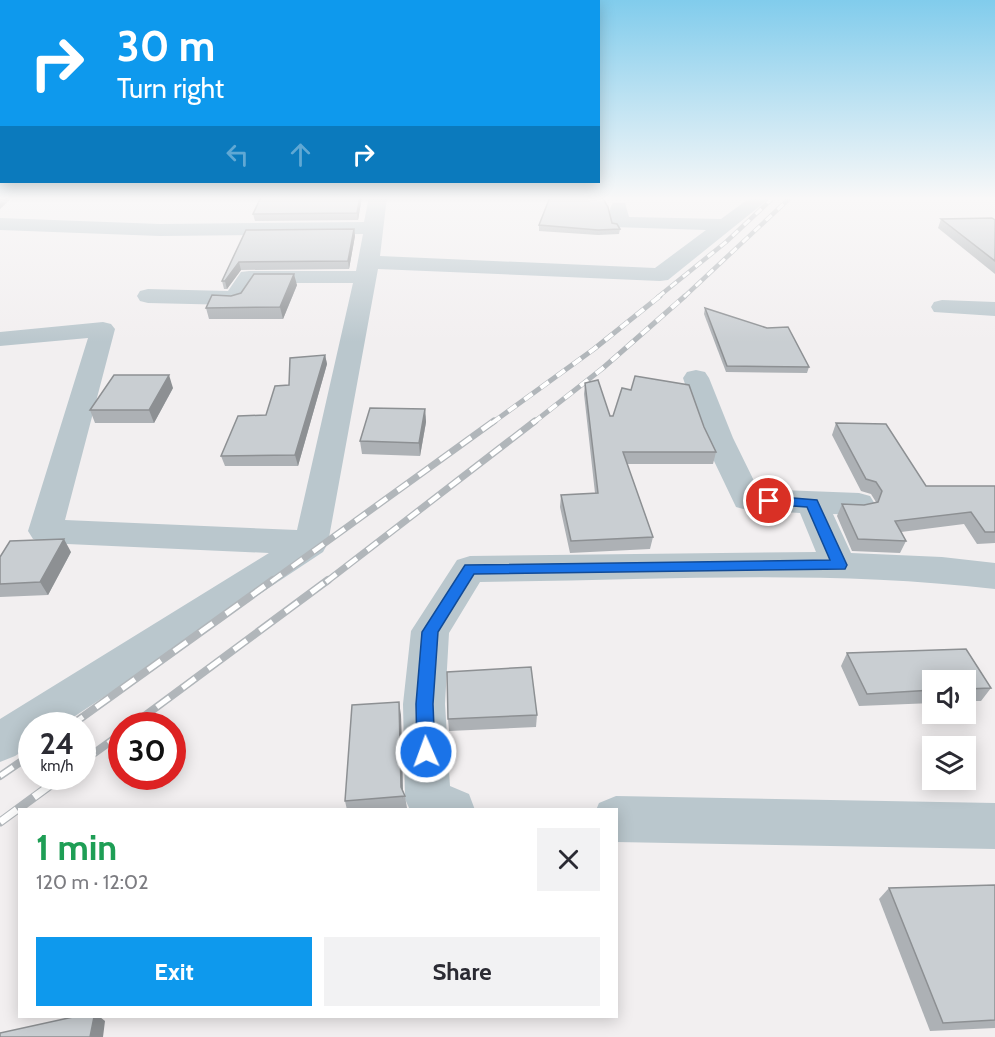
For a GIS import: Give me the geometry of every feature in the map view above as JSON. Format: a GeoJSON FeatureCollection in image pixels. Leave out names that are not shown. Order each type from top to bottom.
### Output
{"type":"FeatureCollection","features":[{"type":"Feature","properties":{"kind":"street"},"geometry":{"type":"LineString","coordinates":[[0,742],[311,543],[361,293],[368,270],[370,245]]}},
{"type":"Feature","properties":{"kind":"street"},"geometry":{"type":"LineString","coordinates":[[148,296],[234,298],[249,277],[368,270],[622,265],[660,275],[698,245]]}},
{"type":"Feature","properties":{"kind":"street"},"geometry":{"type":"LineString","coordinates":[[942,308],[995,309]]}},
{"type":"Feature","properties":{"kind":"street"},"geometry":{"type":"LineString","coordinates":[[0,339],[103,329],[45,531],[311,543]]}},
{"type":"Feature","properties":{"kind":"street"},"geometry":{"type":"LineString","coordinates":[[696,378],[718,438],[747,500],[859,504]]}},
{"type":"Feature","properties":{"kind":"street"},"geometry":{"type":"LineString","coordinates":[[812,503],[839,565]]}},
{"type":"Feature","properties":{"kind":"street"},"geometry":{"type":"LineString","coordinates":[[448,808],[428,799],[425,694],[430,632],[470,569],[839,565],[942,570],[995,576]]}},
{"type":"Feature","properties":{"kind":"street"},"geometry":{"type":"LineString","coordinates":[[618,819],[995,826]]}},
{"type":"Feature","properties":{"kind":"building"},"geometry":{"type":"Polygon","coordinates":[[[239,245],[351,245],[348,261],[239,262],[225,281],[222,281],[239,245]]]}},
{"type":"Feature","properties":{"kind":"building"},"geometry":{"type":"Polygon","coordinates":[[[975,245],[995,245],[995,261],[975,245]]]}},
{"type":"Feature","properties":{"kind":"building"},"geometry":{"type":"Polygon","coordinates":[[[254,274],[294,274],[280,307],[206,308],[212,295],[231,296],[241,293],[254,274]]]}},
{"type":"Feature","properties":{"kind":"building"},"geometry":{"type":"Polygon","coordinates":[[[705,308],[767,328],[788,327],[809,367],[727,366],[705,308]]]}},
{"type":"Feature","properties":{"kind":"building"},"geometry":{"type":"Polygon","coordinates":[[[325,355],[295,455],[221,456],[238,416],[266,415],[275,386],[289,385],[290,358],[325,355]]]}},
{"type":"Feature","properties":{"kind":"building"},"geometry":{"type":"Polygon","coordinates":[[[114,375],[169,375],[149,410],[90,410],[114,375]]]}},
{"type":"Feature","properties":{"kind":"building"},"geometry":{"type":"Polygon","coordinates":[[[635,376],[689,385],[716,452],[623,452],[653,537],[571,541],[561,495],[598,493],[585,383],[598,380],[610,416],[613,416],[622,388],[631,390],[635,376]]]}},
{"type":"Feature","properties":{"kind":"building"},"geometry":{"type":"Polygon","coordinates":[[[370,408],[425,409],[419,443],[360,441],[370,408]]]}},
{"type":"Feature","properties":{"kind":"building"},"geometry":{"type":"Polygon","coordinates":[[[836,423],[886,424],[926,486],[995,486],[995,532],[985,532],[971,512],[895,521],[906,541],[858,539],[842,504],[864,505],[878,502],[882,491],[876,482],[866,479],[836,423]]]}},
{"type":"Feature","properties":{"kind":"building"},"geometry":{"type":"Polygon","coordinates":[[[64,539],[40,582],[0,584],[0,557],[10,541],[64,539]]]}},
{"type":"Feature","properties":{"kind":"building"},"geometry":{"type":"Polygon","coordinates":[[[966,649],[991,688],[976,689],[976,670],[922,670],[922,691],[867,694],[847,653],[966,649]]]}},
{"type":"Feature","properties":{"kind":"building"},"geometry":{"type":"Polygon","coordinates":[[[531,667],[537,715],[448,719],[447,672],[531,667]]]}},
{"type":"Feature","properties":{"kind":"building"},"geometry":{"type":"Polygon","coordinates":[[[399,702],[401,787],[405,796],[345,801],[352,705],[399,702]]]}},
{"type":"Feature","properties":{"kind":"building"},"geometry":{"type":"Polygon","coordinates":[[[995,885],[995,1020],[943,1023],[889,888],[995,885]]]}},
{"type":"Feature","properties":{"kind":"building"},"geometry":{"type":"Polygon","coordinates":[[[68,1018],[94,1018],[90,1037],[0,1037],[0,1033],[68,1018]]]}},
{"type":"Feature","properties":{"kind":"railway"},"geometry":{"type":"LineString","coordinates":[[658,297],[722,245]]}},
{"type":"Feature","properties":{"kind":"railway"},"geometry":{"type":"LineString","coordinates":[[684,297],[739,245]]}},
{"type":"Feature","properties":{"kind":"railway"},"geometry":{"type":"LineString","coordinates":[[492,423],[594,349],[660,296]]}},
{"type":"Feature","properties":{"kind":"railway"},"geometry":{"type":"LineString","coordinates":[[533,423],[603,368],[685,296]]}},
{"type":"Feature","properties":{"kind":"railway"},"geometry":{"type":"LineString","coordinates":[[271,582],[494,421]]}},
{"type":"Feature","properties":{"kind":"railway"},"geometry":{"type":"LineString","coordinates":[[326,582],[535,421]]}},
{"type":"Feature","properties":{"kind":"railway"},"geometry":{"type":"LineString","coordinates":[[89,712],[273,580]]}},
{"type":"Feature","properties":{"kind":"railway"},"geometry":{"type":"LineString","coordinates":[[150,712],[328,580]]}},
{"type":"Feature","properties":{"kind":"railway"},"geometry":{"type":"LineString","coordinates":[[96,752],[108,743]]}},
{"type":"Feature","properties":{"kind":"railway"},"geometry":{"type":"LineString","coordinates":[[0,776],[18,764]]}},
{"type":"Feature","properties":{"kind":"railway"},"geometry":{"type":"LineString","coordinates":[[19,808],[44,790]]}},
{"type":"Feature","properties":{"kind":"railway"},"geometry":{"type":"LineString","coordinates":[[0,822],[18,809]]}},
{"type":"Feature","properties":{"kind":"route"},"geometry":{"type":"LineString","coordinates":[[426,752],[424,704],[430,632],[470,569],[839,565],[812,503],[769,501]]}}]}
